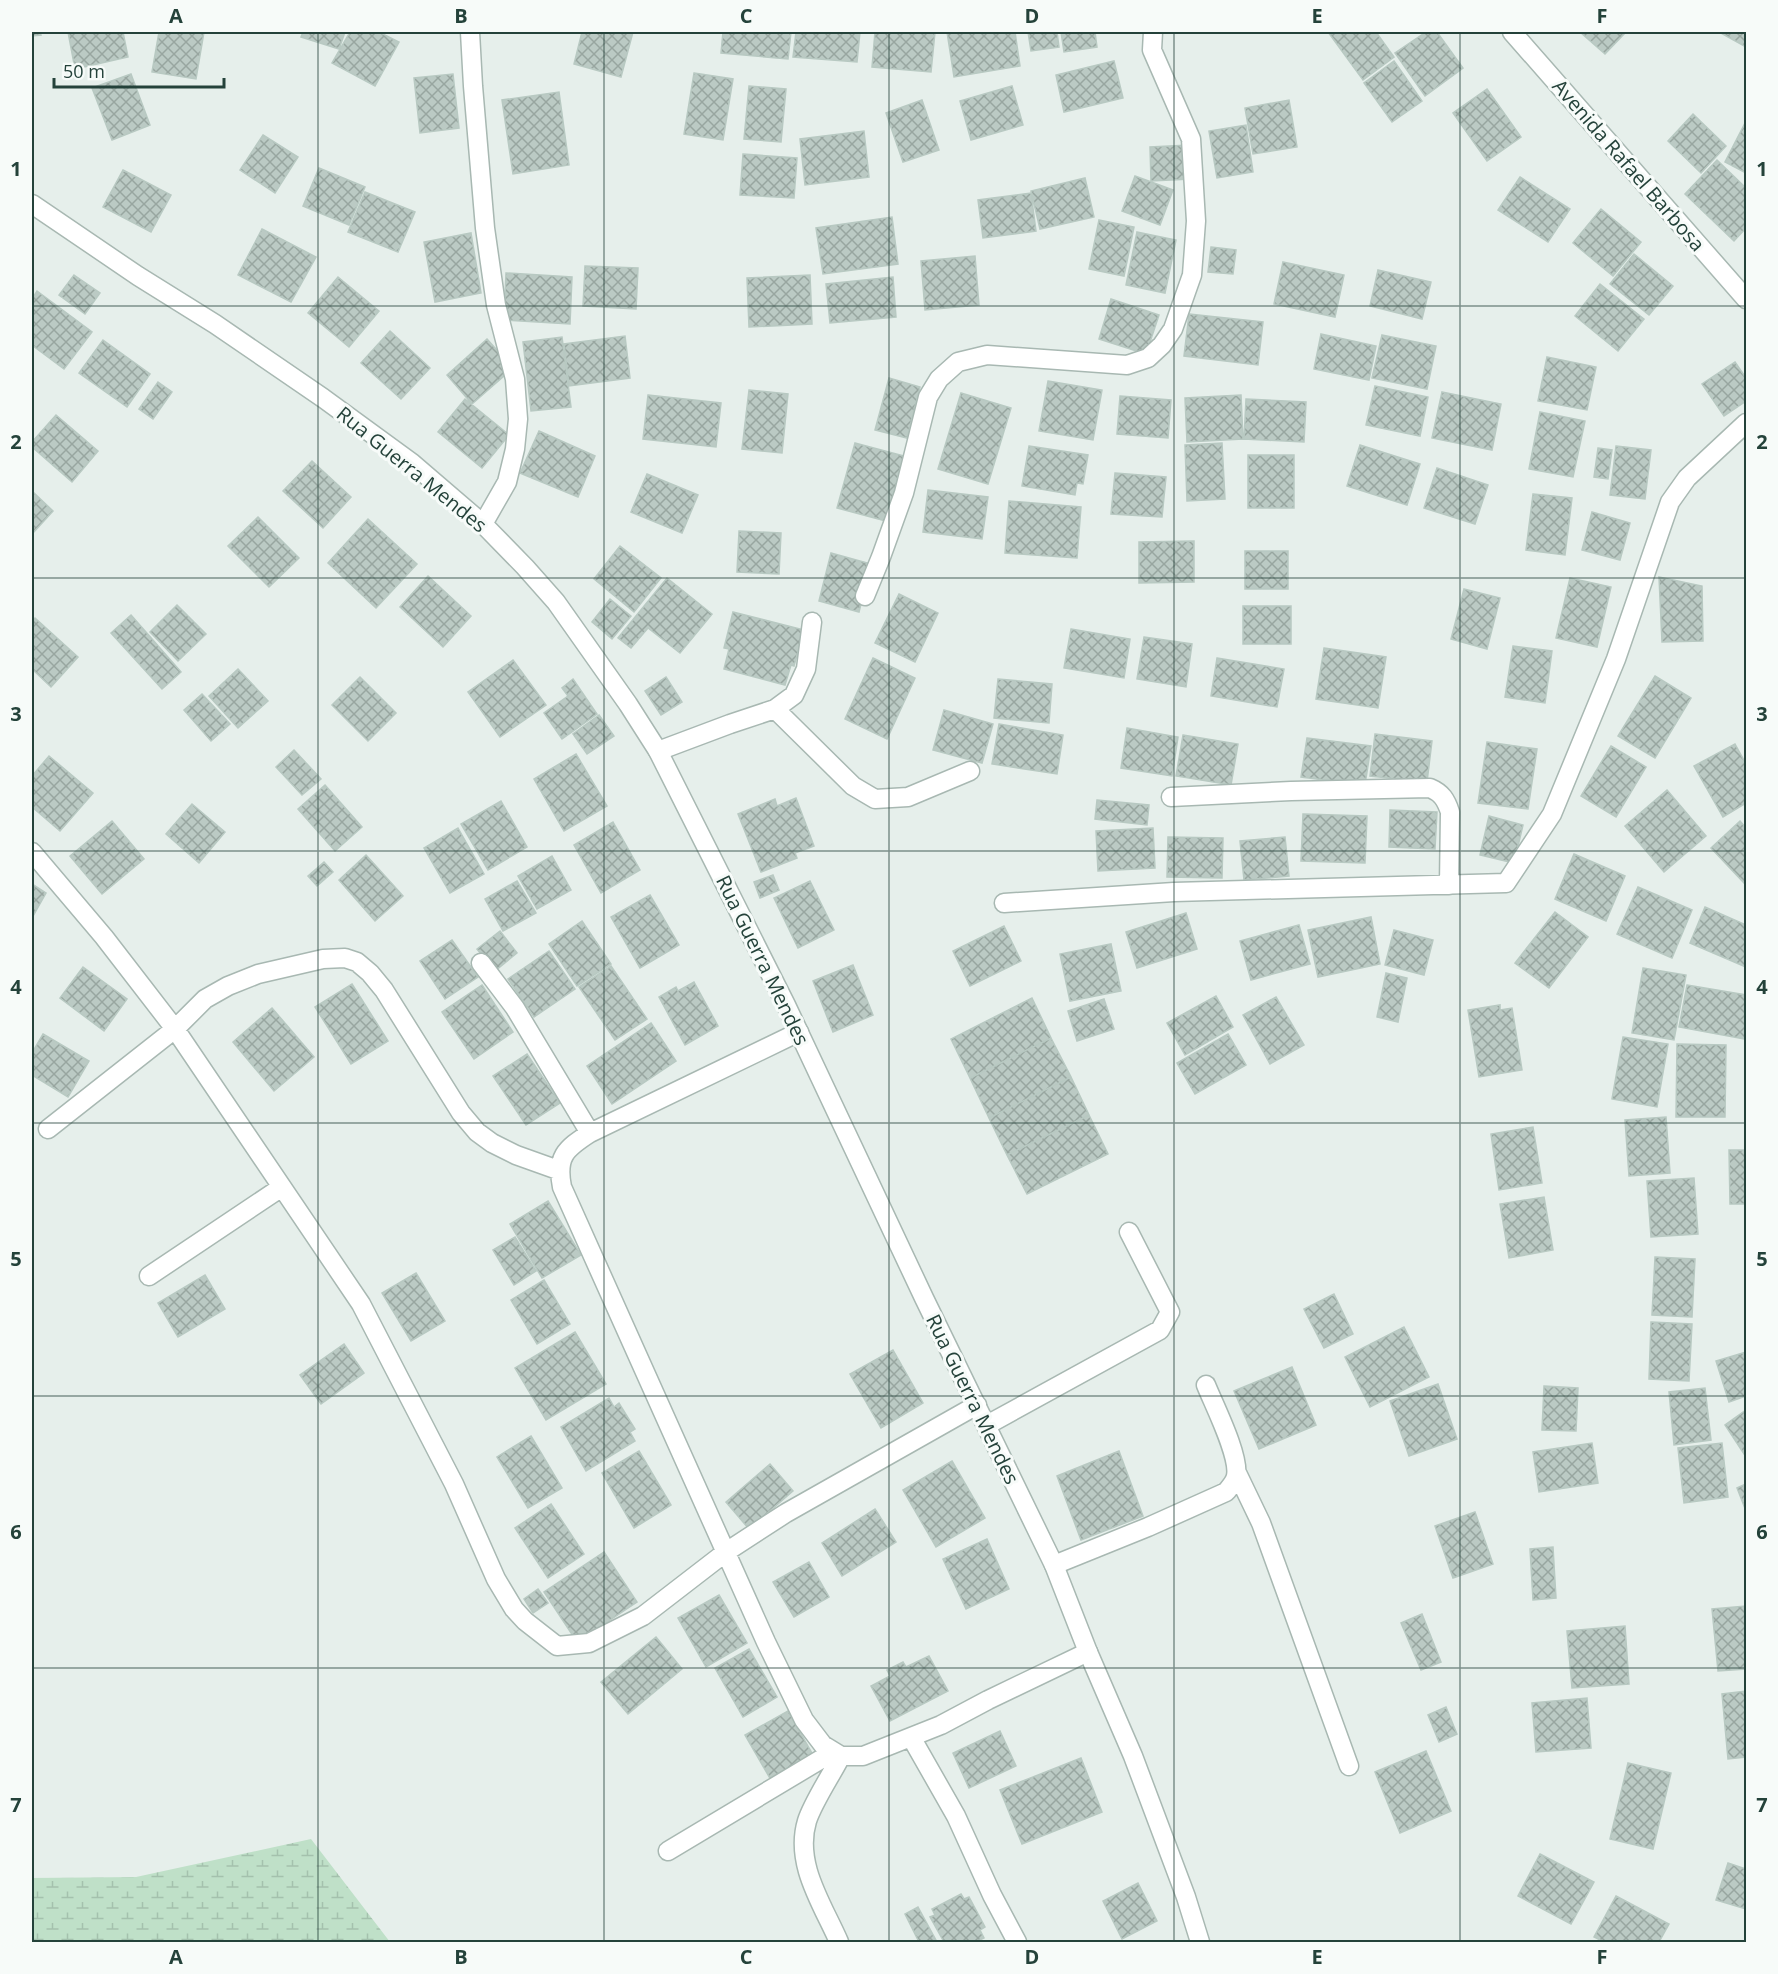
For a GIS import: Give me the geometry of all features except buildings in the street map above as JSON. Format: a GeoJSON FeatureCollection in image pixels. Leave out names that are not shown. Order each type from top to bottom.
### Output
{"type":"FeatureCollection","features":[{"type":"Feature","properties":{"kind":"street"},"geometry":{"type":"LineString","coordinates":[[470,32],[486,238],[496,305],[515,379],[518,418],[515,449],[507,482],[483,524]]}},
{"type":"Feature","properties":{"kind":"street"},"geometry":{"type":"LineString","coordinates":[[865,596],[904,493],[928,397],[939,379],[958,362],[987,355],[1128,365],[1148,358],[1162,345],[1173,329],[1192,275],[1196,221],[1195,186],[1191,139],[1152,50],[1153,32]]}},
{"type":"Feature","properties":{"kind":"street","name":"Avenida Rafael Barbosa"},"geometry":{"type":"LineString","coordinates":[[1512,32],[1746,299]]}},
{"type":"Feature","properties":{"kind":"street","name":"Rua Guerra Mendes"},"geometry":{"type":"LineString","coordinates":[[32,204],[138,276],[215,324],[412,463],[483,524],[556,602],[628,704],[658,751],[799,1032],[924,1298],[1054,1565],[1137,1767],[1186,1897],[1200,1942]]}},
{"type":"Feature","properties":{"kind":"street"},"geometry":{"type":"LineString","coordinates":[[1004,903],[1174,892],[1506,883],[1552,814],[1616,659],[1670,502],[1687,478],[1746,423]]}},
{"type":"Feature","properties":{"kind":"street"},"geometry":{"type":"LineString","coordinates":[[658,751],[729,724],[775,710],[794,695],[806,669],[812,622]]}},
{"type":"Feature","properties":{"kind":"street"},"geometry":{"type":"LineString","coordinates":[[775,710],[854,786],[875,799],[908,797],[970,771]]}},
{"type":"Feature","properties":{"kind":"street"},"geometry":{"type":"LineString","coordinates":[[1171,797],[1291,791],[1430,788],[1440,792],[1447,801],[1450,812],[1449,885]]}},
{"type":"Feature","properties":{"kind":"street"},"geometry":{"type":"LineString","coordinates":[[32,852],[104,937],[176,1029],[361,1304],[454,1484],[496,1579],[514,1609],[557,1646],[589,1643],[643,1616],[726,1552],[786,1513],[977,1405]]}},
{"type":"Feature","properties":{"kind":"street"},"geometry":{"type":"LineString","coordinates":[[48,1129],[176,1029],[206,999],[228,986],[258,974],[323,959],[345,958],[357,962],[384,990],[461,1113],[477,1132],[492,1143],[516,1155],[558,1170]]}},
{"type":"Feature","properties":{"kind":"street"},"geometry":{"type":"LineString","coordinates":[[481,963],[515,1008],[590,1133]]}},
{"type":"Feature","properties":{"kind":"street"},"geometry":{"type":"LineString","coordinates":[[799,1032],[590,1133],[574,1143],[563,1155],[558,1170],[562,1187],[766,1641],[804,1720],[823,1745],[837,1754],[863,1756],[941,1725],[1088,1652]]}},
{"type":"Feature","properties":{"kind":"street"},"geometry":{"type":"LineString","coordinates":[[150,1276],[282,1187]]}},
{"type":"Feature","properties":{"kind":"street"},"geometry":{"type":"LineString","coordinates":[[987,1425],[1160,1330],[1170,1312],[1129,1232]]}},
{"type":"Feature","properties":{"kind":"street"},"geometry":{"type":"LineString","coordinates":[[1206,1385],[1230,1444],[1237,1473],[1261,1523],[1349,1766]]}},
{"type":"Feature","properties":{"kind":"street"},"geometry":{"type":"LineString","coordinates":[[1054,1565],[1226,1492],[1237,1473]]}},
{"type":"Feature","properties":{"kind":"street"},"geometry":{"type":"LineString","coordinates":[[910,1737],[956,1816],[992,1895],[1017,1942]]}},
{"type":"Feature","properties":{"kind":"street"},"geometry":{"type":"LineString","coordinates":[[668,1851],[837,1754]]}},
{"type":"Feature","properties":{"kind":"street"},"geometry":{"type":"LineString","coordinates":[[837,1754],[807,1821],[804,1843],[806,1868],[839,1942]]}},
{"type":"Feature","properties":{"kind":"green space"},"geometry":{"type":"Polygon","coordinates":[[[311,1839],[390,1942],[32,1942],[32,1878],[136,1877],[311,1839]]]}}]}
